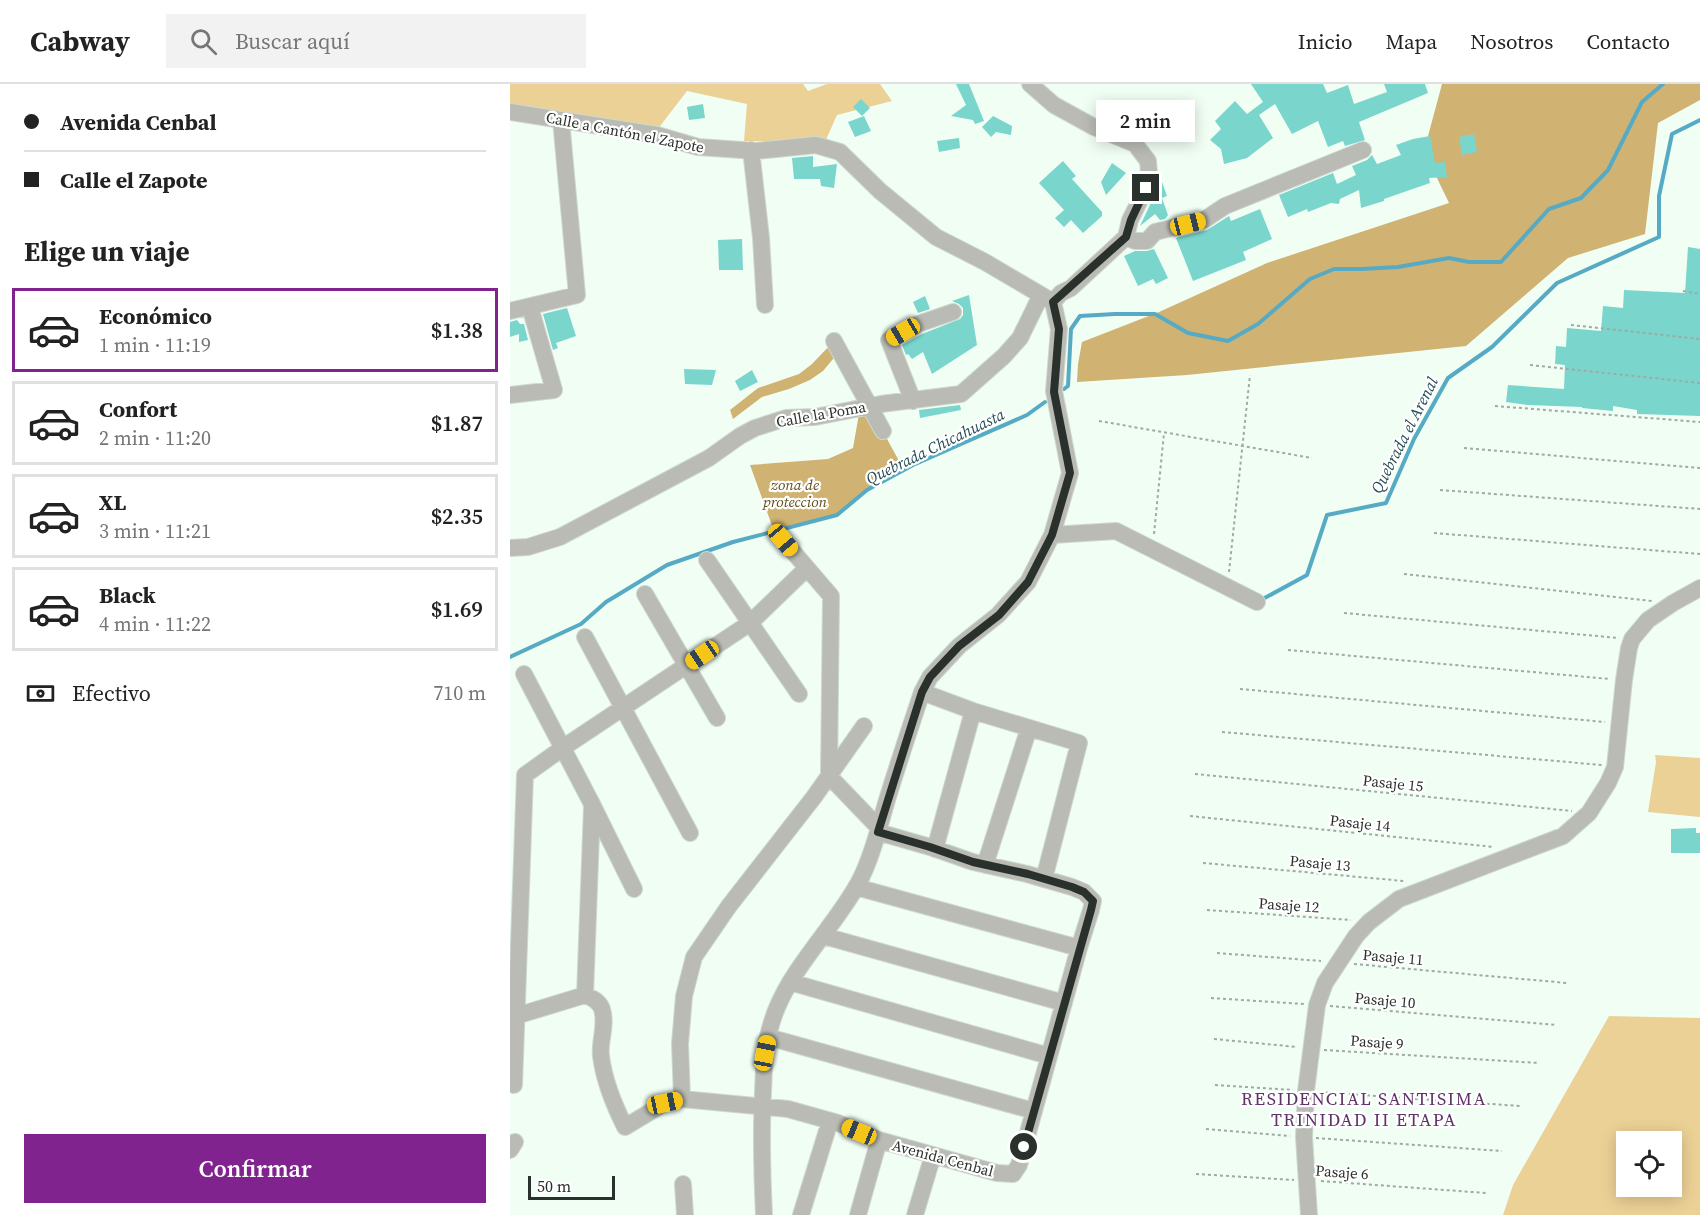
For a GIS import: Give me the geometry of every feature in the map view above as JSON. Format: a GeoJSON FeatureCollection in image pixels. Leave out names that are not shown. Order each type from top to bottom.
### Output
{"type":"FeatureCollection","features":[{"type":"Feature","properties":{"kind":"street"},"geometry":{"type":"LineString","coordinates":[[764,1215],[761,1134],[764,1058],[776,1007],[790,982],[824,936],[856,886],[878,830],[922,692],[930,677],[959,646],[999,615],[1028,582],[1052,535],[1070,473],[1054,392],[1059,329],[1047,298],[1126,237],[1146,188],[1149,173],[1148,161],[1135,144],[1094,127],[1054,105],[1030,84]]}},
{"type":"Feature","properties":{"kind":"street","name":"Calle a Cantón el Zapote"},"geometry":{"type":"LineString","coordinates":[[510,112],[657,135],[698,147],[752,150],[816,145],[840,152],[879,191],[936,237],[1047,298]]}},
{"type":"Feature","properties":{"kind":"street"},"geometry":{"type":"LineString","coordinates":[[510,311],[577,295],[561,120]]}},
{"type":"Feature","properties":{"kind":"street"},"geometry":{"type":"LineString","coordinates":[[752,150],[765,305]]}},
{"type":"Feature","properties":{"kind":"street"},"geometry":{"type":"LineString","coordinates":[[1126,237],[1135,241],[1147,241],[1155,232],[1204,220],[1225,206],[1363,150]]}},
{"type":"Feature","properties":{"kind":"street","name":"Calle la Poma"},"geometry":{"type":"LineString","coordinates":[[510,548],[528,547],[560,537],[709,458],[754,428],[786,418],[815,417],[869,406],[961,394],[1004,356],[1020,338],[1047,298]]}},
{"type":"Feature","properties":{"kind":"street"},"geometry":{"type":"LineString","coordinates":[[510,394],[555,390],[530,307]]}},
{"type":"Feature","properties":{"kind":"street"},"geometry":{"type":"LineString","coordinates":[[913,400],[889,340],[918,324],[953,312]]}},
{"type":"Feature","properties":{"kind":"street"},"geometry":{"type":"LineString","coordinates":[[834,341],[883,431]]}},
{"type":"Feature","properties":{"kind":"street"},"geometry":{"type":"LineString","coordinates":[[1052,535],[1116,531],[1257,602]]}},
{"type":"Feature","properties":{"kind":"street"},"geometry":{"type":"LineString","coordinates":[[783,540],[831,596],[829,776],[878,830]]}},
{"type":"Feature","properties":{"kind":"street"},"geometry":{"type":"LineString","coordinates":[[707,560],[799,694]]}},
{"type":"Feature","properties":{"kind":"street"},"geometry":{"type":"LineString","coordinates":[[514,1085],[517,777],[750,623],[807,568]]}},
{"type":"Feature","properties":{"kind":"street"},"geometry":{"type":"LineString","coordinates":[[1309,1215],[1304,1137],[1306,1091],[1317,1005],[1325,983],[1356,936],[1369,922],[1400,898],[1563,836],[1589,813],[1608,783],[1615,766],[1624,680],[1632,639],[1648,620],[1700,588]]}},
{"type":"Feature","properties":{"kind":"street"},"geometry":{"type":"LineString","coordinates":[[645,594],[717,718]]}},
{"type":"Feature","properties":{"kind":"street"},"geometry":{"type":"LineString","coordinates":[[585,637],[690,833]]}},
{"type":"Feature","properties":{"kind":"street"},"geometry":{"type":"LineString","coordinates":[[524,674],[634,889]]}},
{"type":"Feature","properties":{"kind":"street"},"geometry":{"type":"LineString","coordinates":[[922,692],[973,711],[1079,742],[1044,879]]}},
{"type":"Feature","properties":{"kind":"street"},"geometry":{"type":"LineString","coordinates":[[935,849],[973,711]]}},
{"type":"Feature","properties":{"kind":"street"},"geometry":{"type":"LineString","coordinates":[[513,1015],[585,995],[595,999],[602,1008],[604,1028],[600,1054],[611,1099],[625,1127],[665,1103],[682,1099],[680,1044],[684,996],[694,957],[729,906],[814,797],[864,726]]}},
{"type":"Feature","properties":{"kind":"street"},"geometry":{"type":"LineString","coordinates":[[985,865],[1029,728]]}},
{"type":"Feature","properties":{"kind":"street"},"geometry":{"type":"LineString","coordinates":[[585,995],[592,804]]}},
{"type":"Feature","properties":{"kind":"street","name":"Avenida Cenbal"},"geometry":{"type":"LineString","coordinates":[[682,1099],[788,1108],[879,1140],[997,1173],[1013,1174],[1019,1165],[1093,901],[1084,892],[1044,879],[973,862],[878,830]]}},
{"type":"Feature","properties":{"kind":"street"},"geometry":{"type":"LineString","coordinates":[[856,886],[1079,948]]}},
{"type":"Feature","properties":{"kind":"street"},"geometry":{"type":"LineString","coordinates":[[824,936],[1064,1003]]}},
{"type":"Feature","properties":{"kind":"street"},"geometry":{"type":"LineString","coordinates":[[790,982],[1049,1056]]}},
{"type":"Feature","properties":{"kind":"street"},"geometry":{"type":"LineString","coordinates":[[768,1037],[1034,1112]]}},
{"type":"Feature","properties":{"kind":"street"},"geometry":{"type":"LineString","coordinates":[[801,1215],[830,1121]]}},
{"type":"Feature","properties":{"kind":"street"},"geometry":{"type":"LineString","coordinates":[[858,1215],[879,1140]]}},
{"type":"Feature","properties":{"kind":"street"},"geometry":{"type":"LineString","coordinates":[[915,1215],[933,1155]]}},
{"type":"Feature","properties":{"kind":"street"},"geometry":{"type":"LineString","coordinates":[[684,1184],[686,1215]]}},
{"type":"Feature","properties":{"kind":"path"},"geometry":{"type":"LineString","coordinates":[[1683,291],[1700,294]]}},
{"type":"Feature","properties":{"kind":"path"},"geometry":{"type":"LineString","coordinates":[[1570,325],[1700,339]]}},
{"type":"Feature","properties":{"kind":"path"},"geometry":{"type":"LineString","coordinates":[[1530,365],[1700,383]]}},
{"type":"Feature","properties":{"kind":"path"},"geometry":{"type":"LineString","coordinates":[[1227,587],[1250,375]]}},
{"type":"Feature","properties":{"kind":"path"},"geometry":{"type":"LineString","coordinates":[[1495,406],[1700,422]]}},
{"type":"Feature","properties":{"kind":"path"},"geometry":{"type":"LineString","coordinates":[[1100,422],[1312,458]]}},
{"type":"Feature","properties":{"kind":"path"},"geometry":{"type":"LineString","coordinates":[[1152,549],[1164,433]]}},
{"type":"Feature","properties":{"kind":"path"},"geometry":{"type":"LineString","coordinates":[[1464,448],[1700,468]]}},
{"type":"Feature","properties":{"kind":"path"},"geometry":{"type":"LineString","coordinates":[[1440,490],[1700,508]]}},
{"type":"Feature","properties":{"kind":"path"},"geometry":{"type":"LineString","coordinates":[[1434,533],[1700,555]]}},
{"type":"Feature","properties":{"kind":"path"},"geometry":{"type":"LineString","coordinates":[[1404,574],[1673,603]]}},
{"type":"Feature","properties":{"kind":"path"},"geometry":{"type":"LineString","coordinates":[[1344,612],[1632,639]]}},
{"type":"Feature","properties":{"kind":"path"},"geometry":{"type":"LineString","coordinates":[[1287,650],[1624,680]]}},
{"type":"Feature","properties":{"kind":"path"},"geometry":{"type":"LineString","coordinates":[[1240,689],[1620,724]]}},
{"type":"Feature","properties":{"kind":"path"},"geometry":{"type":"LineString","coordinates":[[1222,732],[1615,766]]}},
{"type":"Feature","properties":{"kind":"path","name":"Pasaje 15"},"geometry":{"type":"LineString","coordinates":[[1195,774],[1589,813]]}},
{"type":"Feature","properties":{"kind":"path","name":"Pasaje 14"},"geometry":{"type":"LineString","coordinates":[[1190,816],[1504,848]]}},
{"type":"Feature","properties":{"kind":"path","name":"Pasaje 13"},"geometry":{"type":"LineString","coordinates":[[1203,863],[1412,882]]}},
{"type":"Feature","properties":{"kind":"path","name":"Pasaje 12"},"geometry":{"type":"LineString","coordinates":[[1207,910],[1369,922]]}},
{"type":"Feature","properties":{"kind":"path","name":"Pasaje 11"},"geometry":{"type":"LineString","coordinates":[[1217,953],[1567,983]]}},
{"type":"Feature","properties":{"kind":"path","name":"Pasaje 10"},"geometry":{"type":"LineString","coordinates":[[1211,998],[1557,1025]]}},
{"type":"Feature","properties":{"kind":"path","name":"Pasaje 9"},"geometry":{"type":"LineString","coordinates":[[1214,1039],[1310,1049],[1539,1063]]}},
{"type":"Feature","properties":{"kind":"path"},"geometry":{"type":"LineString","coordinates":[[1215,1084],[1520,1106]]}},
{"type":"Feature","properties":{"kind":"path"},"geometry":{"type":"LineString","coordinates":[[1206,1129],[1502,1151]]}},
{"type":"Feature","properties":{"kind":"path","name":"Pasaje 6"},"geometry":{"type":"LineString","coordinates":[[1196,1174],[1486,1193]]}},
{"type":"Feature","properties":{"kind":"shaded area"},"geometry":{"type":"Polygon","coordinates":[[[510,84],[803,84],[808,91],[827,84],[880,84],[892,101],[837,115],[825,142],[744,141],[747,104],[687,91],[657,130],[510,109],[510,84]]]}},
{"type":"Feature","properties":{"kind":"shaded area"},"geometry":{"type":"Polygon","coordinates":[[[1655,755],[1700,758],[1700,817],[1648,812],[1656,762],[1655,755]]]}},
{"type":"Feature","properties":{"kind":"shaded area"},"geometry":{"type":"Polygon","coordinates":[[[1609,1016],[1700,1018],[1700,1215],[1503,1215],[1513,1185],[1609,1016]]]}},
{"type":"Feature","properties":{"kind":"green space"},"geometry":{"type":"Polygon","coordinates":[[[1442,84],[1700,84],[1700,100],[1658,123],[1645,234],[1568,258],[1466,346],[1187,375],[1077,382],[1082,342],[1159,312],[1267,263],[1449,203],[1424,151],[1442,84]]]}},
{"type":"Feature","properties":{"kind":"green space"},"geometry":{"type":"Polygon","coordinates":[[[834,341],[838,353],[823,371],[810,380],[789,389],[762,397],[733,419],[730,410],[758,388],[799,374],[834,341]]]}},
{"type":"Feature","properties":{"kind":"green space","name":"zona de proteccion"},"geometry":{"type":"Polygon","coordinates":[[[869,406],[904,470],[867,490],[835,516],[774,531],[750,465],[828,459],[853,448],[860,408],[869,406]]]}},
{"type":"Feature","properties":{"kind":"building"},"geometry":{"type":"Polygon","coordinates":[[[956,84],[969,84],[984,121],[975,124],[973,120],[951,116],[966,105],[956,84]]]}},
{"type":"Feature","properties":{"kind":"building"},"geometry":{"type":"Polygon","coordinates":[[[1251,84],[1323,84],[1327,93],[1348,85],[1354,104],[1387,92],[1384,84],[1425,84],[1428,93],[1359,122],[1365,140],[1345,146],[1343,141],[1328,147],[1318,121],[1292,134],[1275,104],[1259,115],[1273,138],[1247,158],[1224,164],[1221,149],[1210,140],[1221,129],[1215,121],[1235,101],[1247,114],[1263,102],[1251,84]]]}},
{"type":"Feature","properties":{"kind":"building"},"geometry":{"type":"Polygon","coordinates":[[[861,99],[870,108],[862,116],[853,107],[861,99]]]}},
{"type":"Feature","properties":{"kind":"building"},"geometry":{"type":"Polygon","coordinates":[[[703,104],[705,118],[689,120],[687,107],[703,104]]]}},
{"type":"Feature","properties":{"kind":"building"},"geometry":{"type":"Polygon","coordinates":[[[1127,105],[1136,112],[1127,123],[1119,116],[1127,105]]]}},
{"type":"Feature","properties":{"kind":"building"},"geometry":{"type":"Polygon","coordinates":[[[864,116],[871,131],[855,137],[848,122],[864,116]]]}},
{"type":"Feature","properties":{"kind":"building"},"geometry":{"type":"Polygon","coordinates":[[[993,116],[1012,126],[1011,135],[996,132],[991,137],[982,127],[993,116]]]}},
{"type":"Feature","properties":{"kind":"building"},"geometry":{"type":"Polygon","coordinates":[[[1474,134],[1477,152],[1462,155],[1459,137],[1474,134]]]}},
{"type":"Feature","properties":{"kind":"building"},"geometry":{"type":"Polygon","coordinates":[[[1430,136],[1435,163],[1445,162],[1447,177],[1429,178],[1430,183],[1361,208],[1359,190],[1340,199],[1339,204],[1331,203],[1308,212],[1307,209],[1288,217],[1279,195],[1333,173],[1337,184],[1356,175],[1352,166],[1367,160],[1372,155],[1377,164],[1401,155],[1396,145],[1430,136]]]}},
{"type":"Feature","properties":{"kind":"building"},"geometry":{"type":"Polygon","coordinates":[[[959,138],[960,148],[939,152],[937,141],[959,138]]]}},
{"type":"Feature","properties":{"kind":"building"},"geometry":{"type":"Polygon","coordinates":[[[813,156],[813,167],[837,164],[834,188],[821,186],[820,179],[794,179],[792,158],[813,156]]]}},
{"type":"Feature","properties":{"kind":"building"},"geometry":{"type":"Polygon","coordinates":[[[1063,161],[1076,176],[1072,179],[1102,212],[1102,216],[1083,233],[1071,220],[1064,227],[1055,218],[1064,210],[1039,183],[1063,161]]]}},
{"type":"Feature","properties":{"kind":"building"},"geometry":{"type":"Polygon","coordinates":[[[1112,163],[1126,173],[1106,195],[1101,182],[1112,163]]]}},
{"type":"Feature","properties":{"kind":"building"},"geometry":{"type":"Polygon","coordinates":[[[1161,179],[1167,196],[1162,198],[1168,215],[1165,219],[1160,220],[1155,214],[1140,226],[1156,192],[1161,179]]]}},
{"type":"Feature","properties":{"kind":"building"},"geometry":{"type":"Polygon","coordinates":[[[1260,209],[1272,239],[1243,252],[1246,260],[1193,281],[1176,238],[1207,230],[1229,216],[1231,221],[1260,209]]]}},
{"type":"Feature","properties":{"kind":"building"},"geometry":{"type":"Polygon","coordinates":[[[742,239],[743,270],[719,270],[718,240],[742,239]]]}},
{"type":"Feature","properties":{"kind":"building"},"geometry":{"type":"Polygon","coordinates":[[[1688,247],[1700,249],[1700,416],[1637,414],[1637,410],[1613,406],[1613,411],[1506,402],[1508,385],[1564,389],[1565,365],[1555,364],[1556,346],[1566,347],[1567,328],[1601,331],[1603,306],[1623,308],[1624,290],[1685,293],[1688,247]]]}},
{"type":"Feature","properties":{"kind":"building"},"geometry":{"type":"Polygon","coordinates":[[[1154,249],[1168,278],[1156,284],[1153,279],[1138,286],[1124,256],[1135,251],[1154,249]]]}},
{"type":"Feature","properties":{"kind":"building"},"geometry":{"type":"Polygon","coordinates":[[[969,295],[977,345],[932,374],[923,352],[912,359],[908,354],[906,355],[902,345],[922,334],[960,319],[963,315],[963,308],[952,301],[969,295]]]}},
{"type":"Feature","properties":{"kind":"building"},"geometry":{"type":"Polygon","coordinates":[[[925,296],[930,309],[918,313],[913,302],[925,296]]]}},
{"type":"Feature","properties":{"kind":"building"},"geometry":{"type":"Polygon","coordinates":[[[567,308],[576,336],[556,343],[558,348],[553,350],[543,314],[567,308]]]}},
{"type":"Feature","properties":{"kind":"building"},"geometry":{"type":"Polygon","coordinates":[[[517,320],[520,324],[524,324],[528,340],[519,342],[519,334],[510,337],[510,322],[517,320]]]}},
{"type":"Feature","properties":{"kind":"building"},"geometry":{"type":"Polygon","coordinates":[[[684,369],[716,370],[712,385],[685,384],[684,369]]]}},
{"type":"Feature","properties":{"kind":"building"},"geometry":{"type":"Polygon","coordinates":[[[752,370],[758,382],[740,391],[735,381],[752,370]]]}},
{"type":"Feature","properties":{"kind":"building"},"geometry":{"type":"Polygon","coordinates":[[[960,405],[961,410],[920,418],[919,410],[960,405]]]}},
{"type":"Feature","properties":{"kind":"building"},"geometry":{"type":"Polygon","coordinates":[[[1696,828],[1696,833],[1700,833],[1700,853],[1671,853],[1671,829],[1696,828]]]}},
{"type":"Feature","properties":{"kind":"waterway","name":"Quebrada Chicahuasta"},"geometry":{"type":"LineString","coordinates":[[1064,389],[1068,386],[1071,329],[1080,316],[1155,314],[1188,333],[1228,341],[1258,324],[1310,279],[1334,269],[1398,267],[1449,258],[1469,262],[1501,262],[1549,209],[1581,198],[1608,170],[1642,102],[1663,84]]}},
{"type":"Feature","properties":{"kind":"waterway","name":"Quebrada el Arenal"},"geometry":{"type":"LineString","coordinates":[[1261,600],[1307,575],[1327,515],[1386,503],[1414,439],[1448,378],[1492,347],[1557,283],[1659,237],[1659,196],[1672,134],[1700,120]]}},
{"type":"Feature","properties":{"kind":"waterway","name":"Quebrada Chicahuasta"},"geometry":{"type":"LineString","coordinates":[[510,657],[581,624],[606,602],[667,565],[733,542],[837,515],[867,490],[913,465],[1027,415],[1045,402]]}},
{"type":"Feature","properties":{"kind":"district","name":"RESIDENCIAL SANTISIMA TRINIDAD II ETAPA"},"geometry":{"type":"Point","coordinates":[1364,1108]}},
{"type":"Feature","properties":{"kind":"route"},"geometry":{"type":"LineString","coordinates":[[1024,1147],[1093,901],[1084,892],[1072,887],[1028,874],[973,862],[878,832],[922,692],[930,677],[959,646],[999,615],[1028,582],[1052,535],[1070,473],[1054,392],[1059,329],[1053,302],[1126,237],[1146,188]]}}]}
